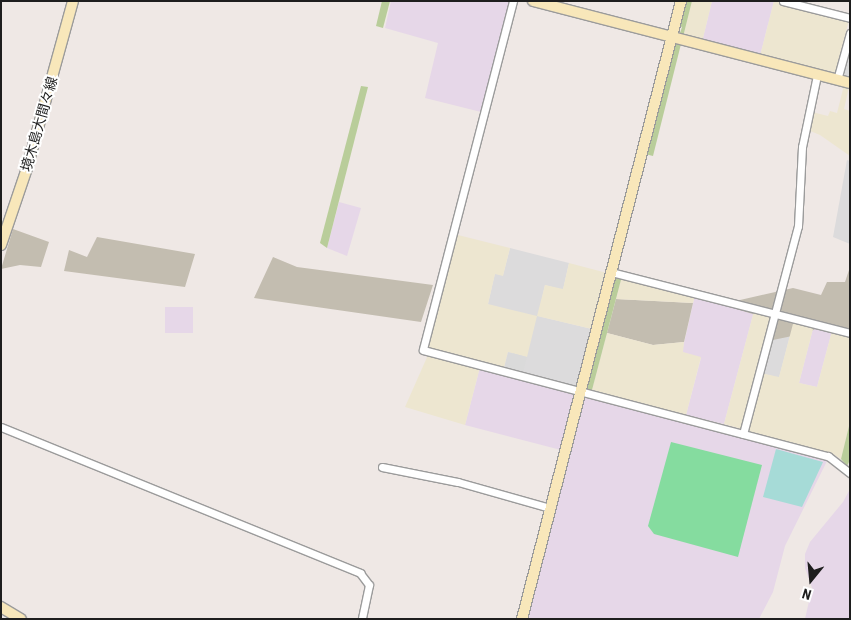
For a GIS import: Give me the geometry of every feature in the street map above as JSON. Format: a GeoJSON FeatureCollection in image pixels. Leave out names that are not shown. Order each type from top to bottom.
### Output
{"type":"FeatureCollection","features":[{"type":"Feature","properties":{"kind":"street","name":"境木島大間々線"},"geometry":{"type":"LineString","coordinates":[[1,245],[27,168],[73,1]]}},
{"type":"Feature","properties":{"kind":"street"},"geometry":{"type":"LineString","coordinates":[[513,1],[423,350],[833,457],[850,473]]}},
{"type":"Feature","properties":{"kind":"street"},"geometry":{"type":"LineString","coordinates":[[533,1],[850,84]]}},
{"type":"Feature","properties":{"kind":"street"},"geometry":{"type":"LineString","coordinates":[[522,619],[681,1]]}},
{"type":"Feature","properties":{"kind":"street"},"geometry":{"type":"LineString","coordinates":[[783,1],[850,18]]}},
{"type":"Feature","properties":{"kind":"street"},"geometry":{"type":"LineString","coordinates":[[837,80],[850,33]]}},
{"type":"Feature","properties":{"kind":"street"},"geometry":{"type":"LineString","coordinates":[[743,434],[798,226],[802,147],[817,75]]}},
{"type":"Feature","properties":{"kind":"street"},"geometry":{"type":"LineString","coordinates":[[611,272],[850,333]]}},
{"type":"Feature","properties":{"kind":"street"},"geometry":{"type":"LineString","coordinates":[[1,427],[360,573],[369,585],[362,619]]}},
{"type":"Feature","properties":{"kind":"street"},"geometry":{"type":"LineString","coordinates":[[382,467],[466,484],[550,508]]}},
{"type":"Feature","properties":{"kind":"street"},"geometry":{"type":"LineString","coordinates":[[1,607],[21,619]]}},
{"type":"Feature","properties":{"kind":"shaded area"},"geometry":{"type":"Polygon","coordinates":[[[391,1],[510,1],[481,112],[425,98],[438,43],[385,28],[391,1]]]}},
{"type":"Feature","properties":{"kind":"shaded area"},"geometry":{"type":"Polygon","coordinates":[[[692,1],[712,1],[702,42],[683,37],[692,1]]]}},
{"type":"Feature","properties":{"kind":"shaded area"},"geometry":{"type":"Polygon","coordinates":[[[712,1],[774,1],[760,56],[702,42],[712,1]]]}},
{"type":"Feature","properties":{"kind":"shaded area"},"geometry":{"type":"Polygon","coordinates":[[[774,1],[849,20],[835,73],[831,75],[760,56],[774,1]]]}},
{"type":"Feature","properties":{"kind":"shaded area"},"geometry":{"type":"Polygon","coordinates":[[[850,43],[850,80],[841,77],[850,43]]]}},
{"type":"Feature","properties":{"kind":"shaded area"},"geometry":{"type":"Polygon","coordinates":[[[844,85],[849,87],[844,109],[850,111],[850,156],[820,135],[808,130],[812,112],[828,116],[830,111],[837,113],[844,85]]]}},
{"type":"Feature","properties":{"kind":"shaded area"},"geometry":{"type":"Polygon","coordinates":[[[847,160],[850,161],[850,244],[833,237],[847,160]]]}},
{"type":"Feature","properties":{"kind":"shaded area"},"geometry":{"type":"Polygon","coordinates":[[[339,202],[361,208],[347,256],[327,248],[339,202]]]}},
{"type":"Feature","properties":{"kind":"shaded area"},"geometry":{"type":"Polygon","coordinates":[[[13,229],[49,242],[41,267],[20,265],[1,269],[13,229]]]}},
{"type":"Feature","properties":{"kind":"shaded area"},"geometry":{"type":"Polygon","coordinates":[[[458,235],[510,248],[503,276],[495,274],[488,304],[537,316],[527,357],[508,352],[504,368],[430,349],[427,345],[455,236],[458,235]]]}},
{"type":"Feature","properties":{"kind":"shaded area"},"geometry":{"type":"Polygon","coordinates":[[[97,237],[195,254],[185,287],[64,271],[69,250],[87,257],[97,237]]]}},
{"type":"Feature","properties":{"kind":"shaded area"},"geometry":{"type":"Polygon","coordinates":[[[510,248],[569,263],[563,290],[545,285],[538,316],[592,329],[577,387],[523,373],[488,304],[495,273],[503,275],[510,248]]]}},
{"type":"Feature","properties":{"kind":"shaded area"},"geometry":{"type":"Polygon","coordinates":[[[273,257],[297,267],[433,285],[421,322],[254,298],[273,257]]]}},
{"type":"Feature","properties":{"kind":"shaded area"},"geometry":{"type":"Polygon","coordinates":[[[569,263],[607,273],[592,329],[537,316],[545,285],[563,289],[569,263]]]}},
{"type":"Feature","properties":{"kind":"shaded area"},"geometry":{"type":"Polygon","coordinates":[[[850,267],[850,330],[824,325],[807,333],[763,342],[756,315],[736,309],[740,300],[793,288],[821,295],[827,282],[845,282],[850,267]]]}},
{"type":"Feature","properties":{"kind":"shaded area"},"geometry":{"type":"Polygon","coordinates":[[[622,276],[695,295],[693,303],[616,299],[622,276]]]}},
{"type":"Feature","properties":{"kind":"shaded area"},"geometry":{"type":"Polygon","coordinates":[[[695,295],[754,311],[724,424],[686,415],[701,358],[682,352],[695,295]]]}},
{"type":"Feature","properties":{"kind":"shaded area"},"geometry":{"type":"Polygon","coordinates":[[[616,299],[693,303],[684,342],[653,345],[607,333],[616,299]]]}},
{"type":"Feature","properties":{"kind":"shaded area"},"geometry":{"type":"Polygon","coordinates":[[[165,307],[193,307],[193,333],[165,333],[165,307]]]}},
{"type":"Feature","properties":{"kind":"shaded area"},"geometry":{"type":"Polygon","coordinates":[[[754,311],[772,316],[742,429],[724,424],[754,311]]]}},
{"type":"Feature","properties":{"kind":"shaded area"},"geometry":{"type":"Polygon","coordinates":[[[775,317],[794,320],[779,378],[761,373],[775,317]]]}},
{"type":"Feature","properties":{"kind":"shaded area"},"geometry":{"type":"Polygon","coordinates":[[[794,320],[814,325],[799,383],[817,387],[832,331],[850,336],[850,422],[841,459],[833,454],[747,431],[761,373],[779,377],[794,320]]]}},
{"type":"Feature","properties":{"kind":"shaded area"},"geometry":{"type":"Polygon","coordinates":[[[814,325],[832,331],[817,387],[799,383],[814,325]]]}},
{"type":"Feature","properties":{"kind":"shaded area"},"geometry":{"type":"Polygon","coordinates":[[[607,333],[653,345],[684,342],[683,352],[701,357],[686,415],[592,390],[607,333]]]}},
{"type":"Feature","properties":{"kind":"shaded area"},"geometry":{"type":"Polygon","coordinates":[[[508,352],[527,357],[523,373],[504,368],[508,352]]]}},
{"type":"Feature","properties":{"kind":"shaded area"},"geometry":{"type":"Polygon","coordinates":[[[428,355],[480,367],[465,425],[405,407],[428,355]]]}},
{"type":"Feature","properties":{"kind":"shaded area"},"geometry":{"type":"Polygon","coordinates":[[[480,367],[576,393],[561,450],[465,425],[480,367]]]}},
{"type":"Feature","properties":{"kind":"shaded area"},"geometry":{"type":"Polygon","coordinates":[[[584,396],[827,461],[785,546],[773,592],[759,619],[526,619],[584,396]]]}},
{"type":"Feature","properties":{"kind":"shaded area"},"geometry":{"type":"Polygon","coordinates":[[[850,489],[850,619],[805,619],[812,588],[805,568],[805,554],[810,542],[843,502],[850,489]]]}},
{"type":"Feature","properties":{"kind":"green space"},"geometry":{"type":"Polygon","coordinates":[[[382,1],[390,1],[383,28],[376,26],[382,1]]]}},
{"type":"Feature","properties":{"kind":"green space"},"geometry":{"type":"Polygon","coordinates":[[[686,1],[692,1],[683,37],[677,32],[680,33],[682,27],[679,26],[686,1]]]}},
{"type":"Feature","properties":{"kind":"green space"},"geometry":{"type":"Polygon","coordinates":[[[675,42],[681,44],[653,156],[645,154],[675,42]]]}},
{"type":"Feature","properties":{"kind":"green space"},"geometry":{"type":"Polygon","coordinates":[[[361,86],[368,87],[327,248],[320,243],[361,86]]]}},
{"type":"Feature","properties":{"kind":"green space"},"geometry":{"type":"Polygon","coordinates":[[[615,275],[622,276],[592,390],[585,389],[615,275]]]}},
{"type":"Feature","properties":{"kind":"green space"},"geometry":{"type":"Polygon","coordinates":[[[850,422],[850,460],[847,466],[841,459],[850,422]]]}},
{"type":"Feature","properties":{"kind":"green space"},"geometry":{"type":"Polygon","coordinates":[[[671,442],[762,465],[738,557],[654,534],[648,526],[671,442]]]}},
{"type":"Feature","properties":{"kind":"water"},"geometry":{"type":"Polygon","coordinates":[[[776,449],[823,462],[802,507],[763,497],[776,449]]]}}]}
